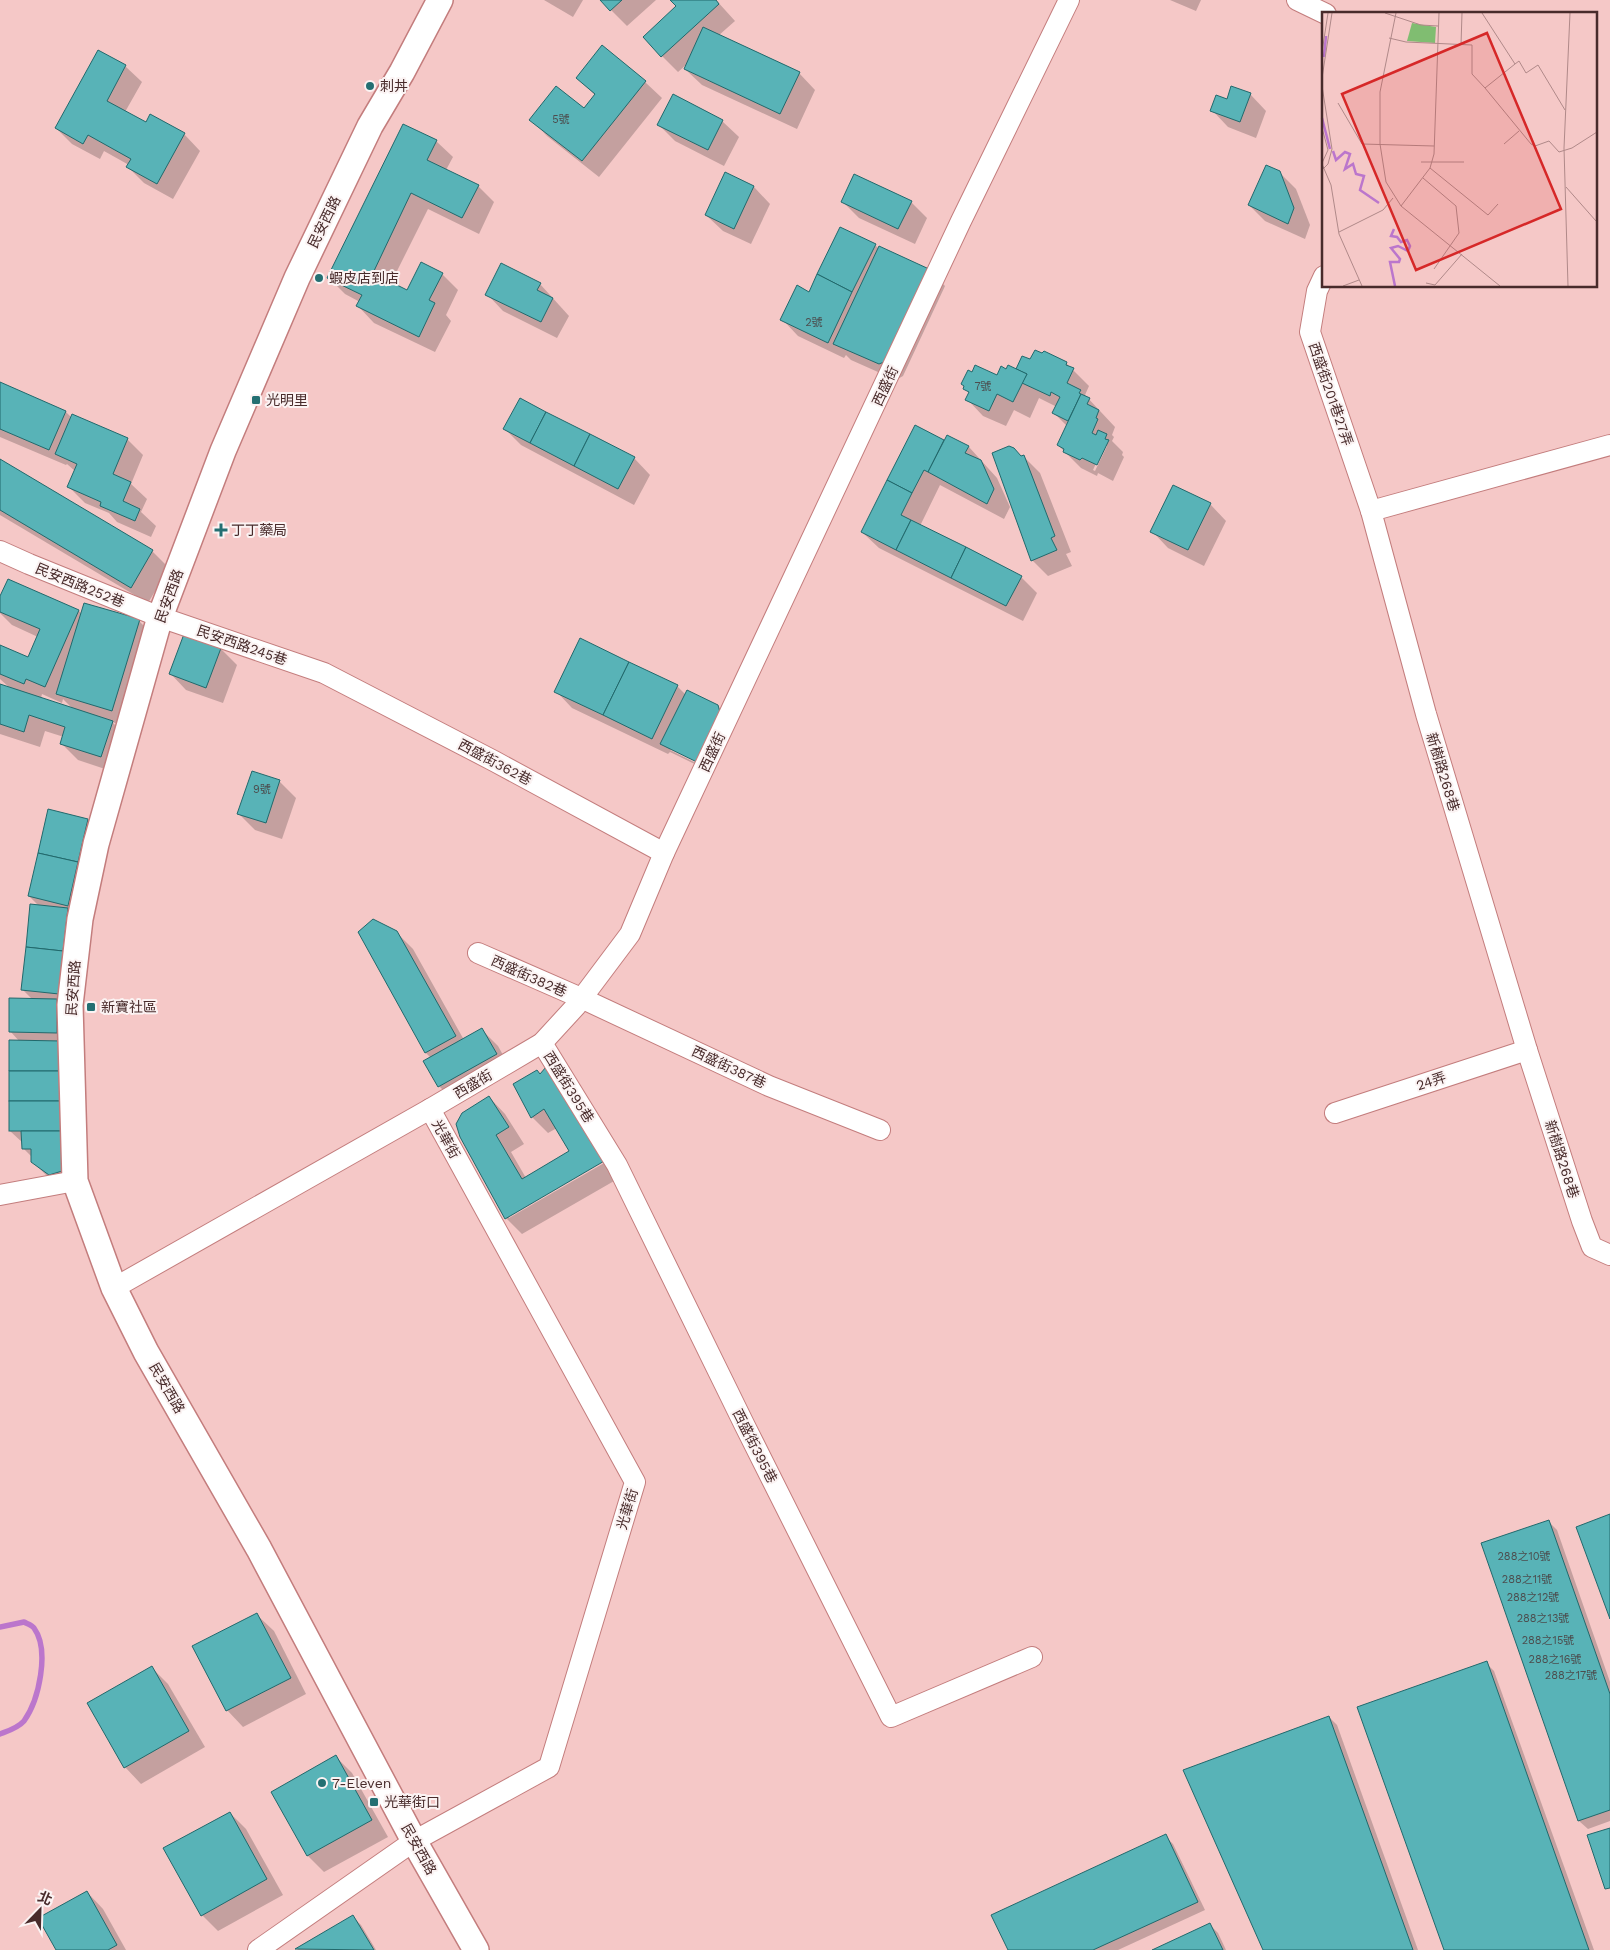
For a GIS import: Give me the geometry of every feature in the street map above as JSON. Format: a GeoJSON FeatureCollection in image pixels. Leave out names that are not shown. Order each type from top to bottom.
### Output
{"type":"FeatureCollection","features":[{"type":"Feature","properties":{"kind":"street","name":"民安西路"},"geometry":{"type":"LineString","coordinates":[[440,0],[402,72],[370,126],[297,278],[223,451],[160,617],[96,844],[80,919],[70,1005],[75,1181],[114,1288],[146,1352],[259,1549],[414,1841],[476,1950]]}},
{"type":"Feature","properties":{"kind":"street","name":"西盛街"},"geometry":{"type":"LineString","coordinates":[[114,1288],[430,1109],[542,1043],[581,998],[630,934],[664,853],[961,221],[1069,0]]}},
{"type":"Feature","properties":{"kind":"street"},"geometry":{"type":"LineString","coordinates":[[1297,0],[1326,9]]}},
{"type":"Feature","properties":{"kind":"street","name":"西盛街201巷27弄"},"geometry":{"type":"LineString","coordinates":[[1322,280],[1317,291],[1310,332],[1371,511]]}},
{"type":"Feature","properties":{"kind":"street"},"geometry":{"type":"LineString","coordinates":[[1371,511],[1610,444]]}},
{"type":"Feature","properties":{"kind":"street","name":"新樹路268巷"},"geometry":{"type":"LineString","coordinates":[[1371,511],[1426,714],[1527,1050],[1585,1230],[1592,1247],[1610,1255]]}},
{"type":"Feature","properties":{"kind":"street","name":"民安西路252巷"},"geometry":{"type":"LineString","coordinates":[[0,551],[160,617]]}},
{"type":"Feature","properties":{"kind":"street","name":"民安西路245巷"},"geometry":{"type":"LineString","coordinates":[[160,617],[324,674]]}},
{"type":"Feature","properties":{"kind":"street","name":"西盛街362巷"},"geometry":{"type":"LineString","coordinates":[[324,674],[494,761],[664,853]]}},
{"type":"Feature","properties":{"kind":"street","name":"西盛街382巷"},"geometry":{"type":"LineString","coordinates":[[478,953],[581,998]]}},
{"type":"Feature","properties":{"kind":"street","name":"西盛街387巷"},"geometry":{"type":"LineString","coordinates":[[581,998],[769,1086],[880,1130]]}},
{"type":"Feature","properties":{"kind":"street","name":"西盛街395巷"},"geometry":{"type":"LineString","coordinates":[[542,1043],[617,1165],[744,1426],[891,1717],[1032,1657]]}},
{"type":"Feature","properties":{"kind":"street","name":"24弄"},"geometry":{"type":"LineString","coordinates":[[1335,1112],[1527,1050]]}},
{"type":"Feature","properties":{"kind":"street","name":"光華街"},"geometry":{"type":"LineString","coordinates":[[258,1950],[414,1841],[550,1767],[635,1482],[430,1109]]}},
{"type":"Feature","properties":{"kind":"street"},"geometry":{"type":"LineString","coordinates":[[0,1194],[75,1181]]}},
{"type":"Feature","properties":{"kind":"building"},"geometry":{"type":"Polygon","coordinates":[[[600,0],[622,0],[610,11],[600,0]]]}},
{"type":"Feature","properties":{"kind":"building"},"geometry":{"type":"Polygon","coordinates":[[[670,0],[716,0],[719,4],[661,57],[643,37],[676,6],[670,0]]]}},
{"type":"Feature","properties":{"kind":"building"},"geometry":{"type":"Polygon","coordinates":[[[703,27],[800,72],[780,114],[684,69],[703,27]]]}},
{"type":"Feature","properties":{"kind":"building"},"geometry":{"type":"Polygon","coordinates":[[[602,45],[646,81],[582,161],[529,120],[556,86],[584,108],[595,94],[576,78],[602,45]]]}},
{"type":"Feature","properties":{"kind":"building"},"geometry":{"type":"Polygon","coordinates":[[[98,50],[126,65],[107,101],[146,122],[150,114],[185,133],[157,184],[126,167],[131,159],[88,135],[83,144],[55,128],[98,50]]]}},
{"type":"Feature","properties":{"kind":"building"},"geometry":{"type":"Polygon","coordinates":[[[1231,86],[1251,93],[1240,122],[1210,111],[1216,95],[1227,99],[1231,86]]]}},
{"type":"Feature","properties":{"kind":"building"},"geometry":{"type":"Polygon","coordinates":[[[673,94],[723,120],[708,150],[657,125],[673,94]]]}},
{"type":"Feature","properties":{"kind":"building"},"geometry":{"type":"Polygon","coordinates":[[[403,124],[437,140],[427,160],[479,185],[462,218],[411,193],[373,273],[407,290],[421,262],[443,273],[429,300],[435,303],[419,337],[356,306],[362,295],[327,278],[403,124]]]}},
{"type":"Feature","properties":{"kind":"building"},"geometry":{"type":"Polygon","coordinates":[[[1266,165],[1280,171],[1294,208],[1288,224],[1248,205],[1266,165]]]}},
{"type":"Feature","properties":{"kind":"building"},"geometry":{"type":"Polygon","coordinates":[[[725,172],[754,186],[734,229],[705,215],[725,172]]]}},
{"type":"Feature","properties":{"kind":"building"},"geometry":{"type":"Polygon","coordinates":[[[854,174],[912,201],[898,229],[841,202],[854,174]]]}},
{"type":"Feature","properties":{"kind":"building"},"geometry":{"type":"Polygon","coordinates":[[[840,227],[876,244],[852,292],[817,274],[840,227]]]}},
{"type":"Feature","properties":{"kind":"building"},"geometry":{"type":"Polygon","coordinates":[[[879,246],[929,269],[884,362],[879,364],[833,344],[879,246]]]}},
{"type":"Feature","properties":{"kind":"building"},"geometry":{"type":"Polygon","coordinates":[[[501,263],[541,283],[537,290],[553,298],[541,322],[485,295],[501,263]]]}},
{"type":"Feature","properties":{"kind":"building"},"geometry":{"type":"Polygon","coordinates":[[[817,274],[852,292],[828,343],[780,320],[797,285],[809,292],[817,274]]]}},
{"type":"Feature","properties":{"kind":"building"},"geometry":{"type":"Polygon","coordinates":[[[1035,350],[1042,353],[1044,351],[1067,362],[1066,365],[1074,368],[1067,383],[1081,390],[1079,393],[1081,394],[1068,421],[1052,413],[1060,397],[1051,392],[1050,396],[1022,383],[1027,374],[1016,369],[1022,356],[1030,359],[1035,350]]]}},
{"type":"Feature","properties":{"kind":"building"},"geometry":{"type":"Polygon","coordinates":[[[975,365],[997,375],[1001,366],[1006,369],[1008,365],[1027,374],[1013,402],[997,394],[989,411],[965,400],[969,392],[963,389],[964,386],[961,384],[968,370],[972,372],[975,365]]]}},
{"type":"Feature","properties":{"kind":"building"},"geometry":{"type":"Polygon","coordinates":[[[0,382],[66,411],[49,450],[0,429],[0,382]]]}},
{"type":"Feature","properties":{"kind":"building"},"geometry":{"type":"Polygon","coordinates":[[[1081,394],[1090,398],[1087,404],[1099,410],[1096,418],[1098,419],[1092,433],[1096,435],[1098,430],[1107,434],[1105,439],[1109,440],[1097,465],[1063,452],[1064,449],[1057,445],[1081,394]]]}},
{"type":"Feature","properties":{"kind":"building"},"geometry":{"type":"Polygon","coordinates":[[[520,398],[546,412],[530,443],[503,429],[520,398]]]}},
{"type":"Feature","properties":{"kind":"building"},"geometry":{"type":"Polygon","coordinates":[[[546,412],[590,434],[574,466],[530,443],[546,412]]]}},
{"type":"Feature","properties":{"kind":"building"},"geometry":{"type":"Polygon","coordinates":[[[72,414],[128,438],[113,474],[131,482],[123,501],[140,509],[135,521],[100,506],[101,502],[67,487],[77,464],[55,454],[72,414]]]}},
{"type":"Feature","properties":{"kind":"building"},"geometry":{"type":"Polygon","coordinates":[[[915,425],[944,440],[928,472],[924,470],[912,493],[887,480],[915,425]]]}},
{"type":"Feature","properties":{"kind":"building"},"geometry":{"type":"Polygon","coordinates":[[[590,434],[635,457],[618,489],[574,466],[590,434]]]}},
{"type":"Feature","properties":{"kind":"building"},"geometry":{"type":"Polygon","coordinates":[[[947,435],[969,446],[965,453],[981,460],[994,489],[987,504],[928,472],[947,435]]]}},
{"type":"Feature","properties":{"kind":"building"},"geometry":{"type":"Polygon","coordinates":[[[1009,446],[1014,448],[1021,456],[1024,455],[1055,536],[1051,538],[1057,550],[1031,561],[992,453],[1009,446]]]}},
{"type":"Feature","properties":{"kind":"building"},"geometry":{"type":"Polygon","coordinates":[[[0,459],[153,550],[131,588],[0,510],[0,459]]]}},
{"type":"Feature","properties":{"kind":"building"},"geometry":{"type":"Polygon","coordinates":[[[887,480],[912,493],[901,515],[911,520],[896,550],[861,532],[887,480]]]}},
{"type":"Feature","properties":{"kind":"building"},"geometry":{"type":"Polygon","coordinates":[[[1173,485],[1211,503],[1188,550],[1150,532],[1173,485]]]}},
{"type":"Feature","properties":{"kind":"building"},"geometry":{"type":"Polygon","coordinates":[[[911,520],[966,547],[951,578],[896,550],[911,520]]]}},
{"type":"Feature","properties":{"kind":"building"},"geometry":{"type":"Polygon","coordinates":[[[966,547],[1022,576],[1006,606],[951,578],[966,547]]]}},
{"type":"Feature","properties":{"kind":"building"},"geometry":{"type":"Polygon","coordinates":[[[8,579],[79,610],[45,687],[26,679],[24,684],[0,674],[0,645],[28,657],[40,629],[0,612],[0,596],[8,579]]]}},
{"type":"Feature","properties":{"kind":"building"},"geometry":{"type":"Polygon","coordinates":[[[84,603],[140,619],[112,711],[56,694],[84,603]]]}},
{"type":"Feature","properties":{"kind":"building"},"geometry":{"type":"Polygon","coordinates":[[[184,634],[221,648],[206,688],[169,674],[184,634]]]}},
{"type":"Feature","properties":{"kind":"building"},"geometry":{"type":"Polygon","coordinates":[[[580,638],[629,662],[603,715],[554,692],[580,638]]]}},
{"type":"Feature","properties":{"kind":"building"},"geometry":{"type":"Polygon","coordinates":[[[629,662],[678,685],[652,739],[603,715],[629,662]]]}},
{"type":"Feature","properties":{"kind":"building"},"geometry":{"type":"Polygon","coordinates":[[[0,684],[113,721],[101,757],[60,744],[65,727],[29,715],[24,732],[0,724],[0,684]]]}},
{"type":"Feature","properties":{"kind":"building"},"geometry":{"type":"Polygon","coordinates":[[[687,690],[718,705],[723,723],[703,765],[660,744],[687,690]]]}},
{"type":"Feature","properties":{"kind":"building"},"geometry":{"type":"Polygon","coordinates":[[[252,771],[280,780],[266,823],[237,814],[252,771]]]}},
{"type":"Feature","properties":{"kind":"building"},"geometry":{"type":"Polygon","coordinates":[[[48,809],[88,819],[78,862],[38,853],[48,809]]]}},
{"type":"Feature","properties":{"kind":"building"},"geometry":{"type":"Polygon","coordinates":[[[38,853],[78,862],[68,906],[28,896],[38,853]]]}},
{"type":"Feature","properties":{"kind":"building"},"geometry":{"type":"Polygon","coordinates":[[[30,904],[68,908],[63,951],[26,947],[30,904]]]}},
{"type":"Feature","properties":{"kind":"building"},"geometry":{"type":"Polygon","coordinates":[[[373,919],[397,931],[456,1036],[425,1053],[358,932],[373,919]]]}},
{"type":"Feature","properties":{"kind":"building"},"geometry":{"type":"Polygon","coordinates":[[[26,947],[63,951],[59,994],[21,990],[26,947]]]}},
{"type":"Feature","properties":{"kind":"building"},"geometry":{"type":"Polygon","coordinates":[[[9,998],[57,999],[57,1033],[9,1032],[9,998]]]}},
{"type":"Feature","properties":{"kind":"building"},"geometry":{"type":"Polygon","coordinates":[[[482,1028],[497,1054],[438,1087],[423,1061],[482,1028]]]}},
{"type":"Feature","properties":{"kind":"building"},"geometry":{"type":"Polygon","coordinates":[[[9,1040],[61,1041],[62,1071],[9,1071],[9,1040]]]}},
{"type":"Feature","properties":{"kind":"building"},"geometry":{"type":"Polygon","coordinates":[[[546,1067],[606,1160],[505,1219],[460,1137],[456,1124],[462,1113],[489,1096],[509,1127],[496,1135],[522,1179],[569,1151],[544,1109],[531,1118],[513,1084],[537,1070],[540,1074],[546,1067]]]}},
{"type":"Feature","properties":{"kind":"building"},"geometry":{"type":"Polygon","coordinates":[[[9,1071],[62,1071],[62,1101],[9,1101],[9,1071]]]}},
{"type":"Feature","properties":{"kind":"building"},"geometry":{"type":"Polygon","coordinates":[[[9,1101],[62,1101],[62,1131],[9,1131],[9,1101]]]}},
{"type":"Feature","properties":{"kind":"building"},"geometry":{"type":"Polygon","coordinates":[[[21,1131],[62,1131],[64,1166],[62,1171],[49,1175],[31,1162],[31,1149],[22,1149],[21,1131]]]}},
{"type":"Feature","properties":{"kind":"building"},"geometry":{"type":"Polygon","coordinates":[[[1610,1514],[1610,1619],[1576,1527],[1610,1514]]]}},
{"type":"Feature","properties":{"kind":"building"},"geometry":{"type":"Polygon","coordinates":[[[1549,1520],[1610,1694],[1610,1810],[1578,1821],[1481,1543],[1549,1520]]]}},
{"type":"Feature","properties":{"kind":"building"},"geometry":{"type":"Polygon","coordinates":[[[257,1613],[291,1678],[226,1711],[192,1646],[257,1613]]]}},
{"type":"Feature","properties":{"kind":"building"},"geometry":{"type":"Polygon","coordinates":[[[1487,1661],[1589,1950],[1444,1950],[1357,1707],[1487,1661]]]}},
{"type":"Feature","properties":{"kind":"building"},"geometry":{"type":"Polygon","coordinates":[[[152,1666],[189,1731],[124,1768],[87,1703],[152,1666]]]}},
{"type":"Feature","properties":{"kind":"building"},"geometry":{"type":"Polygon","coordinates":[[[1329,1716],[1413,1950],[1263,1950],[1183,1770],[1329,1716]]]}},
{"type":"Feature","properties":{"kind":"building"},"geometry":{"type":"Polygon","coordinates":[[[336,1755],[372,1820],[307,1856],[271,1792],[336,1755]]]}},
{"type":"Feature","properties":{"kind":"building"},"geometry":{"type":"Polygon","coordinates":[[[230,1812],[267,1879],[201,1916],[163,1848],[230,1812]]]}},
{"type":"Feature","properties":{"kind":"building"},"geometry":{"type":"Polygon","coordinates":[[[1610,1828],[1610,1888],[1605,1889],[1587,1835],[1610,1828]]]}},
{"type":"Feature","properties":{"kind":"building"},"geometry":{"type":"Polygon","coordinates":[[[1166,1834],[1198,1902],[1093,1950],[1008,1950],[991,1915],[1166,1834]]]}},
{"type":"Feature","properties":{"kind":"building"},"geometry":{"type":"Polygon","coordinates":[[[87,1891],[117,1945],[108,1950],[56,1950],[38,1918],[87,1891]]]}},
{"type":"Feature","properties":{"kind":"building"},"geometry":{"type":"Polygon","coordinates":[[[353,1915],[374,1950],[295,1949],[353,1915]]]}},
{"type":"Feature","properties":{"kind":"building"},"geometry":{"type":"Polygon","coordinates":[[[1210,1923],[1223,1950],[1152,1950],[1210,1923]]]}},
{"type":"Feature","properties":{"kind":"waterway"},"geometry":{"type":"LineString","coordinates":[[0,1627],[24,1622],[32,1626],[39,1637],[42,1662],[38,1688],[24,1721],[19,1726],[0,1734]]}},
{"type":"Feature","properties":{"kind":"place","name":"刺丼"},"geometry":{"type":"Point","coordinates":[370,86]}},
{"type":"Feature","properties":{"kind":"place","name":"蝦皮店到店"},"geometry":{"type":"Point","coordinates":[319,278]}},
{"type":"Feature","properties":{"kind":"place","name":"光明里"},"geometry":{"type":"Point","coordinates":[256,400]}},
{"type":"Feature","properties":{"kind":"place","name":"丁丁藥局"},"geometry":{"type":"Point","coordinates":[221,530]}},
{"type":"Feature","properties":{"kind":"place","name":"新寶社區"},"geometry":{"type":"Point","coordinates":[91,1007]}},
{"type":"Feature","properties":{"kind":"place","name":"7-Eleven"},"geometry":{"type":"Point","coordinates":[322,1783]}},
{"type":"Feature","properties":{"kind":"place","name":"光華街口"},"geometry":{"type":"Point","coordinates":[374,1802]}}]}
